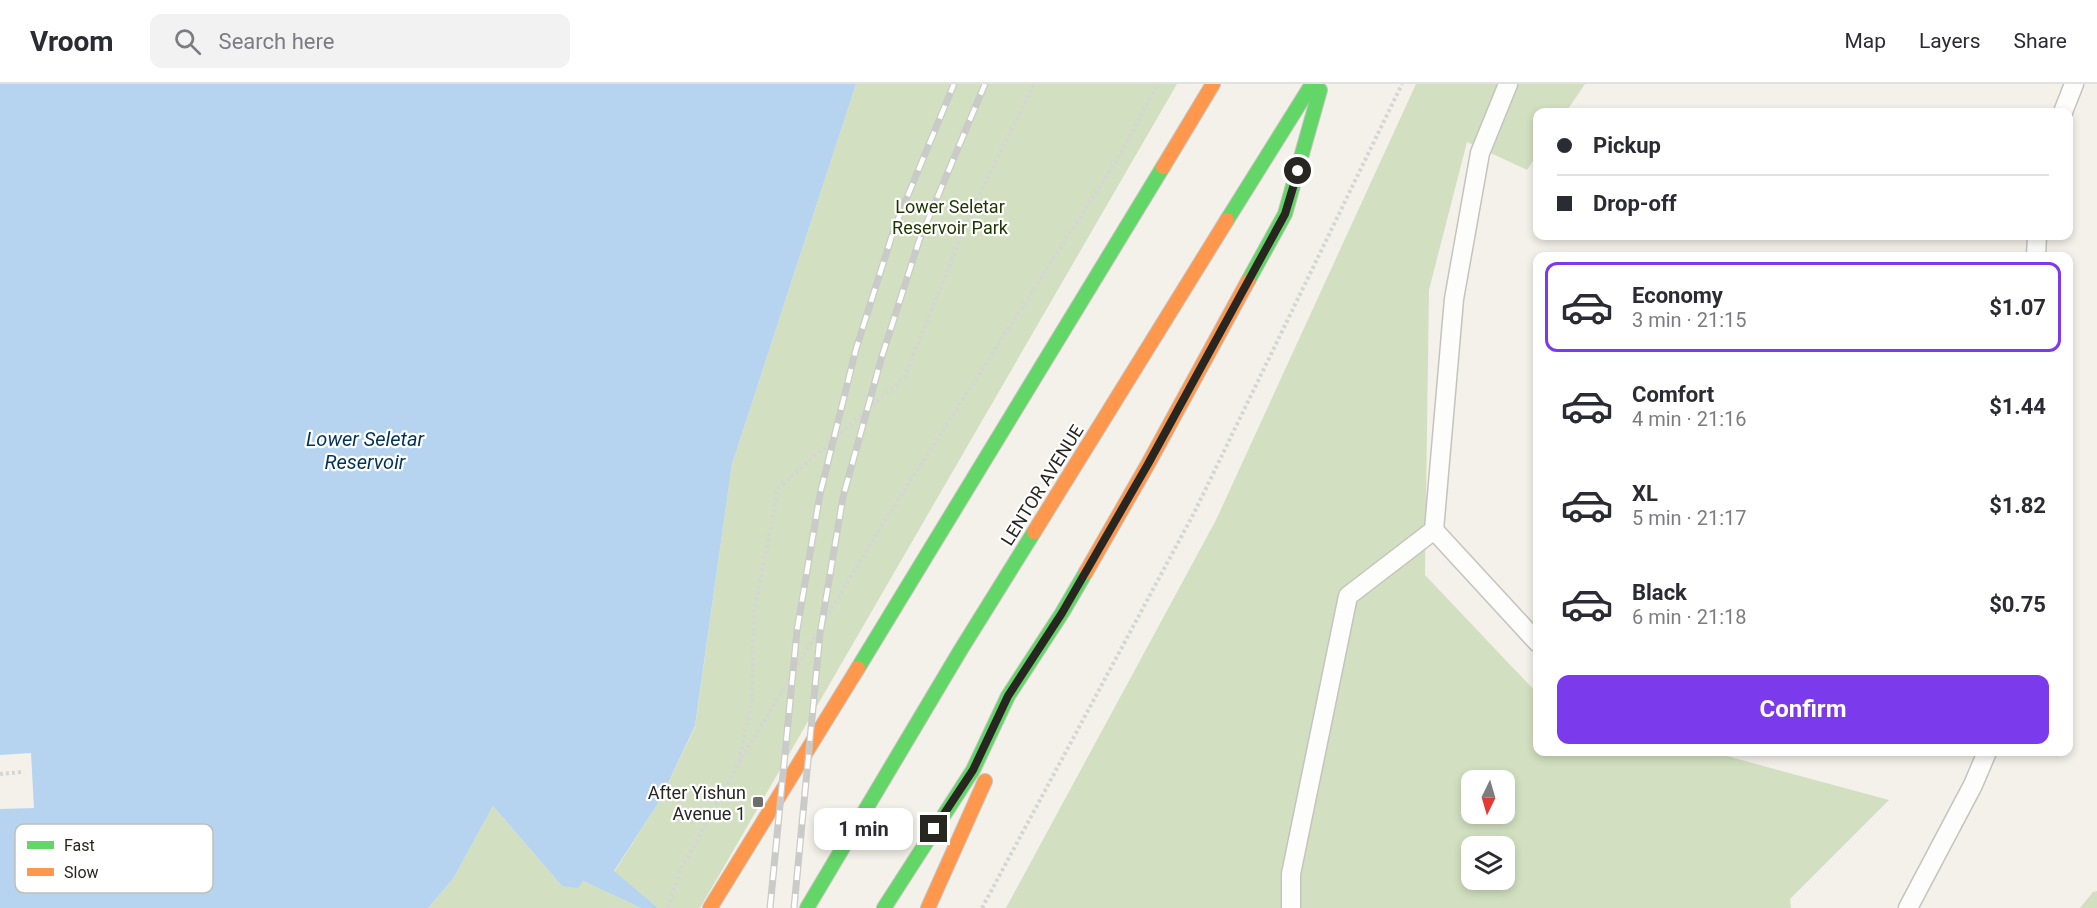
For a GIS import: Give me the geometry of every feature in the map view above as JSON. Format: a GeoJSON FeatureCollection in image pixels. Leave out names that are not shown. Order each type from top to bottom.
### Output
{"type":"FeatureCollection","features":[{"type":"Feature","properties":{"kind":"main road"},"geometry":{"type":"LineString","coordinates":[[711,908],[1213,84]]}},
{"type":"Feature","properties":{"kind":"main road","name":"LENTOR AVENUE"},"geometry":{"type":"LineString","coordinates":[[807,908],[967,641],[1312,84]]}},
{"type":"Feature","properties":{"kind":"main road"},"geometry":{"type":"LineString","coordinates":[[884,908],[973,770],[1008,696],[1062,613],[1148,464],[1285,214],[1322,84]]}},
{"type":"Feature","properties":{"kind":"main road"},"geometry":{"type":"LineString","coordinates":[[1023,697],[1062,613]]}},
{"type":"Feature","properties":{"kind":"main road"},"geometry":{"type":"LineString","coordinates":[[928,908],[990,771]]}},
{"type":"Feature","properties":{"kind":"lane"},"geometry":{"type":"LineString","coordinates":[[1291,908],[1291,874],[1348,596],[1434,530],[1454,299],[1480,153],[1508,84]]}},
{"type":"Feature","properties":{"kind":"lane"},"geometry":{"type":"LineString","coordinates":[[2065,108],[2074,84]]}},
{"type":"Feature","properties":{"kind":"lane"},"geometry":{"type":"LineString","coordinates":[[1434,530],[1533,638]]}},
{"type":"Feature","properties":{"kind":"lane"},"geometry":{"type":"LineString","coordinates":[[1908,908],[1973,785],[1985,756]]}},
{"type":"Feature","properties":{"kind":"path"},"geometry":{"type":"LineString","coordinates":[[738,765],[752,700],[754,613],[778,488],[904,378],[970,212],[1034,84]]}},
{"type":"Feature","properties":{"kind":"path"},"geometry":{"type":"LineString","coordinates":[[668,908],[680,871],[738,765],[882,525],[1118,158],[1158,84]]}},
{"type":"Feature","properties":{"kind":"path"},"geometry":{"type":"LineString","coordinates":[[982,908],[1194,513],[1402,84]]}},
{"type":"Feature","properties":{"kind":"path"},"geometry":{"type":"LineString","coordinates":[[0,774],[22,772]]}},
{"type":"Feature","properties":{"kind":"green space","name":"Lower Seletar Reservoir Park"},"geometry":{"type":"Polygon","coordinates":[[[856,84],[1177,84],[700,908],[658,908],[614,872],[659,802],[695,727],[732,464],[856,84]]]}},
{"type":"Feature","properties":{"kind":"green space"},"geometry":{"type":"Polygon","coordinates":[[[1416,84],[1585,84],[1569,108],[1533,108],[1533,161],[1527,170],[1467,142],[1429,290],[1425,575],[1533,689],[1533,756],[1727,756],[1889,800],[1790,899],[1791,908],[1006,908],[1216,520],[1416,84]]]}},
{"type":"Feature","properties":{"kind":"green space"},"geometry":{"type":"Polygon","coordinates":[[[493,806],[562,886],[583,881],[641,908],[428,908],[453,879],[493,806]]]}},
{"type":"Feature","properties":{"kind":"green space"},"geometry":{"type":"Polygon","coordinates":[[[2097,891],[2097,908],[2080,908],[2093,892],[2097,891]]]}},
{"type":"Feature","properties":{"kind":"water","name":"Lower Seletar Reservoir"},"geometry":{"type":"Polygon","coordinates":[[[0,84],[856,84],[732,464],[695,726],[659,802],[614,871],[658,908],[641,908],[583,881],[578,888],[562,886],[493,806],[453,879],[428,908],[0,908],[0,84]]]}},
{"type":"Feature","properties":{"kind":"pier"},"geometry":{"type":"Polygon","coordinates":[[[31,753],[34,808],[0,809],[0,755],[31,753]]]}},
{"type":"Feature","properties":{"kind":"railway"},"geometry":{"type":"LineString","coordinates":[[770,908],[797,630],[820,494],[856,349],[894,229],[954,84]]}},
{"type":"Feature","properties":{"kind":"railway"},"geometry":{"type":"LineString","coordinates":[[794,908],[820,634],[843,497],[882,356],[919,241],[985,84]]}},
{"type":"Feature","properties":{"kind":"traffic: fast"},"geometry":{"type":"LineString","coordinates":[[1227,220],[1312,84]]}},
{"type":"Feature","properties":{"kind":"traffic: fast"},"geometry":{"type":"LineString","coordinates":[[1248,281],[1285,214],[1320,90]]}},
{"type":"Feature","properties":{"kind":"traffic: fast"},"geometry":{"type":"LineString","coordinates":[[858,668],[1163,167]]}},
{"type":"Feature","properties":{"kind":"traffic: fast"},"geometry":{"type":"LineString","coordinates":[[807,908],[960,651],[1034,532]]}},
{"type":"Feature","properties":{"kind":"traffic: fast"},"geometry":{"type":"LineString","coordinates":[[884,908],[973,770],[1008,696],[1086,572]]}},
{"type":"Feature","properties":{"kind":"traffic: slow"},"geometry":{"type":"LineString","coordinates":[[1163,167],[1213,84]]}},
{"type":"Feature","properties":{"kind":"traffic: slow"},"geometry":{"type":"LineString","coordinates":[[1034,532],[1227,220]]}},
{"type":"Feature","properties":{"kind":"traffic: slow"},"geometry":{"type":"LineString","coordinates":[[1086,572],[1248,281]]}},
{"type":"Feature","properties":{"kind":"traffic: slow"},"geometry":{"type":"LineString","coordinates":[[710,908],[858,668]]}},
{"type":"Feature","properties":{"kind":"traffic: slow"},"geometry":{"type":"LineString","coordinates":[[928,908],[985,781]]}},
{"type":"Feature","properties":{"kind":"place","name":"After Yishun Avenue 1"},"geometry":{"type":"Point","coordinates":[758,802]}},
{"type":"Feature","properties":{"kind":"route"},"geometry":{"type":"LineString","coordinates":[[934,829],[973,770],[1008,696],[1062,613],[1148,464],[1285,214],[1298,171]]}}]}
